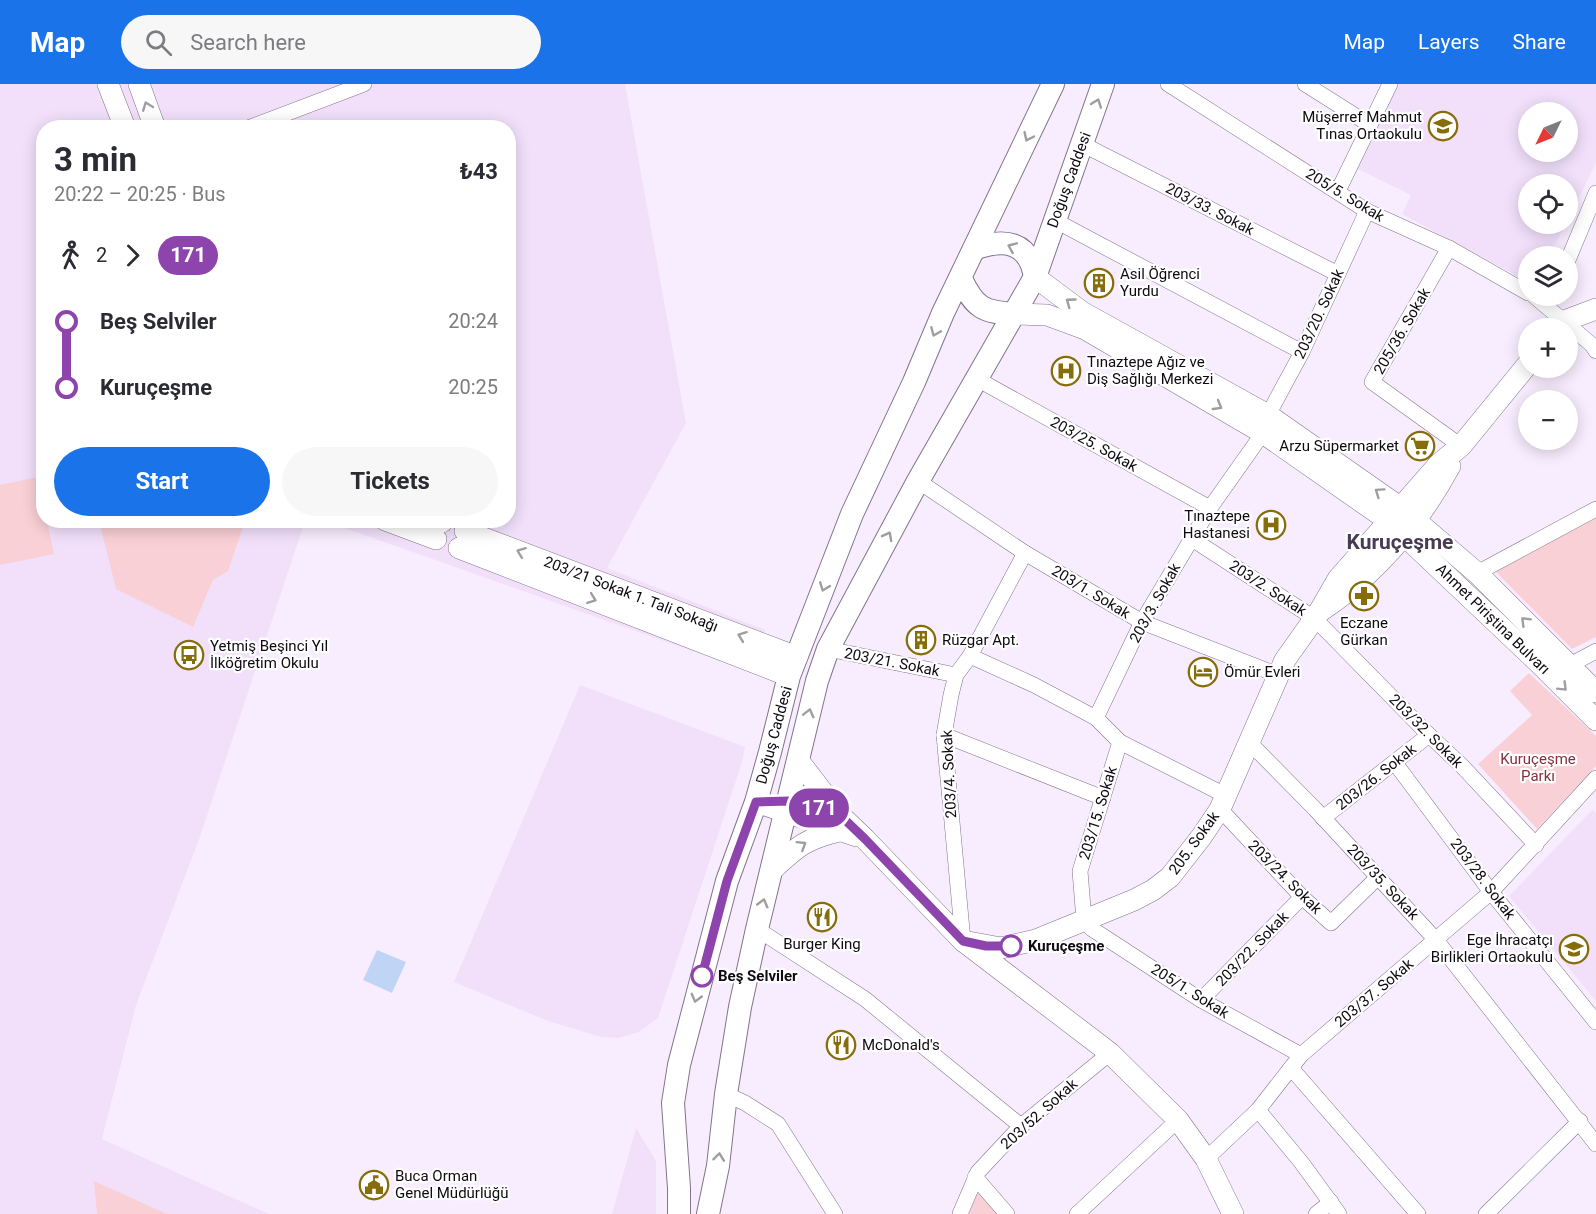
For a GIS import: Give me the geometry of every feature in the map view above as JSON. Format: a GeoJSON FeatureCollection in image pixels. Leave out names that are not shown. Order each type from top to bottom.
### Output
{"type":"FeatureCollection","features":[{"type":"Feature","properties":{"kind":"main road"},"geometry":{"type":"LineString","coordinates":[[108,84],[122,120]]}},
{"type":"Feature","properties":{"kind":"main road"},"geometry":{"type":"LineString","coordinates":[[139,84],[153,120]]}},
{"type":"Feature","properties":{"kind":"main road"},"geometry":{"type":"LineString","coordinates":[[974,249],[998,242],[1009,243],[1028,256],[1035,277],[1014,314],[989,311],[979,307],[971,299],[961,279],[974,249],[1053,84]]}},
{"type":"Feature","properties":{"kind":"main road","name":"Doğuş Caddesi"},"geometry":{"type":"LineString","coordinates":[[1035,277],[1103,84]]}},
{"type":"Feature","properties":{"kind":"main road","name":"Ahmet Piriştina Bulvarı"},"geometry":{"type":"LineString","coordinates":[[1035,277],[1082,312],[1266,424],[1477,573],[1596,692]]}},
{"type":"Feature","properties":{"kind":"main road","name":"Doğuş Caddesi"},"geometry":{"type":"LineString","coordinates":[[679,1214],[673,1103],[679,1065],[727,881],[756,802],[793,666],[852,514],[961,279]]}},
{"type":"Feature","properties":{"kind":"main road"},"geometry":{"type":"LineString","coordinates":[[1576,318],[1596,309]]}},
{"type":"Feature","properties":{"kind":"main road","name":"Doğuş Caddesi"},"geometry":{"type":"LineString","coordinates":[[708,1214],[718,1166],[726,1094],[740,1007],[817,681],[828,649],[918,481],[1014,314]]}},
{"type":"Feature","properties":{"kind":"main road","name":"Ahmet Piriştina Bulvarı"},"geometry":{"type":"LineString","coordinates":[[1014,314],[1047,315],[1085,329],[1266,424]]}},
{"type":"Feature","properties":{"kind":"main road","name":"205. Sokak"},"geometry":{"type":"LineString","coordinates":[[963,941],[1000,948],[1014,946],[1054,933],[1153,890],[1170,877],[1202,836],[1222,802],[1278,675],[1294,645],[1317,615],[1348,592],[1402,521],[1430,500],[1461,446],[1518,376]]}},
{"type":"Feature","properties":{"kind":"main road","name":"Ahmet Piriştina Bulvarı"},"geometry":{"type":"LineString","coordinates":[[1402,521],[1596,720]]}},
{"type":"Feature","properties":{"kind":"main road","name":"203/21 Sokak 1. Tali Sokağı"},"geometry":{"type":"LineString","coordinates":[[462,539],[793,666]]}},
{"type":"Feature","properties":{"kind":"main road"},"geometry":{"type":"LineString","coordinates":[[798,760],[840,824]]}},
{"type":"Feature","properties":{"kind":"main road"},"geometry":{"type":"LineString","coordinates":[[756,802],[788,807],[840,824],[865,839],[963,941],[1110,1053],[1178,1120],[1206,1159],[1233,1214]]}},
{"type":"Feature","properties":{"kind":"main road"},"geometry":{"type":"LineString","coordinates":[[772,870],[799,845],[840,824]]}},
{"type":"Feature","properties":{"kind":"street"},"geometry":{"type":"LineString","coordinates":[[269,120],[364,84]]}},
{"type":"Feature","properties":{"kind":"street","name":"205/5. Sokak"},"geometry":{"type":"LineString","coordinates":[[1168,84],[1367,211],[1449,248],[1518,287]]}},
{"type":"Feature","properties":{"kind":"street"},"geometry":{"type":"LineString","coordinates":[[1305,84],[1370,125]]}},
{"type":"Feature","properties":{"kind":"street"},"geometry":{"type":"LineString","coordinates":[[1338,191],[1390,84]]}},
{"type":"Feature","properties":{"kind":"street","name":"203/33. Sokak"},"geometry":{"type":"LineString","coordinates":[[1082,144],[1338,274]]}},
{"type":"Feature","properties":{"kind":"street"},"geometry":{"type":"LineString","coordinates":[[1574,246],[1596,193]]}},
{"type":"Feature","properties":{"kind":"street","name":"203/20. Sokak"},"geometry":{"type":"LineString","coordinates":[[1266,424],[1367,211]]}},
{"type":"Feature","properties":{"kind":"street"},"geometry":{"type":"LineString","coordinates":[[1054,220],[1302,352]]}},
{"type":"Feature","properties":{"kind":"street","name":"205/36. Sokak"},"geometry":{"type":"LineString","coordinates":[[1449,248],[1372,382],[1461,446]]}},
{"type":"Feature","properties":{"kind":"street"},"geometry":{"type":"LineString","coordinates":[[1543,306],[1554,318]]}},
{"type":"Feature","properties":{"kind":"street"},"geometry":{"type":"LineString","coordinates":[[1578,338],[1596,351]]}},
{"type":"Feature","properties":{"kind":"street","name":"203/25. Sokak"},"geometry":{"type":"LineString","coordinates":[[977,379],[1210,508]]}},
{"type":"Feature","properties":{"kind":"street","name":"203/3. Sokak"},"geometry":{"type":"LineString","coordinates":[[1096,718],[1142,622],[1210,508],[1266,424]]}},
{"type":"Feature","properties":{"kind":"street","name":"203/1. Sokak"},"geometry":{"type":"LineString","coordinates":[[918,481],[1025,553],[1142,622],[1278,675]]}},
{"type":"Feature","properties":{"kind":"street"},"geometry":{"type":"LineString","coordinates":[[1477,573],[1596,509]]}},
{"type":"Feature","properties":{"kind":"street","name":"203/2. Sokak"},"geometry":{"type":"LineString","coordinates":[[1192,539],[1317,615]]}},
{"type":"Feature","properties":{"kind":"street","name":"203/4. Sokak"},"geometry":{"type":"LineString","coordinates":[[963,941],[944,735],[956,675],[970,656],[1025,553]]}},
{"type":"Feature","properties":{"kind":"street","name":"203/32. Sokak"},"geometry":{"type":"LineString","coordinates":[[1317,615],[1536,845]]}},
{"type":"Feature","properties":{"kind":"street","name":"203/21. Sokak"},"geometry":{"type":"LineString","coordinates":[[828,649],[956,675]]}},
{"type":"Feature","properties":{"kind":"street"},"geometry":{"type":"LineString","coordinates":[[1570,665],[1596,651]]}},
{"type":"Feature","properties":{"kind":"street"},"geometry":{"type":"LineString","coordinates":[[970,656],[1096,718],[1120,742],[1222,802]]}},
{"type":"Feature","properties":{"kind":"street"},"geometry":{"type":"LineString","coordinates":[[944,735],[1103,798]]}},
{"type":"Feature","properties":{"kind":"street","name":"203/26. Sokak"},"geometry":{"type":"LineString","coordinates":[[1323,818],[1429,735]]}},
{"type":"Feature","properties":{"kind":"street","name":"203/15. Sokak"},"geometry":{"type":"LineString","coordinates":[[1084,920],[1080,871],[1120,742]]}},
{"type":"Feature","properties":{"kind":"street","name":"203/35. Sokak"},"geometry":{"type":"LineString","coordinates":[[1249,742],[1436,940],[1596,1144]]}},
{"type":"Feature","properties":{"kind":"street","name":"203/28. Sokak"},"geometry":{"type":"LineString","coordinates":[[1395,763],[1491,892],[1596,1022]]}},
{"type":"Feature","properties":{"kind":"street","name":"203/37. Sokak"},"geometry":{"type":"LineString","coordinates":[[1206,1159],[1258,1110],[1301,1055],[1491,892],[1596,778]]}},
{"type":"Feature","properties":{"kind":"street","name":"203/24. Sokak"},"geometry":{"type":"LineString","coordinates":[[1222,802],[1302,897],[1331,923],[1378,877]]}},
{"type":"Feature","properties":{"kind":"street","name":"203/22. Sokak"},"geometry":{"type":"LineString","coordinates":[[1201,1000],[1302,897]]}},
{"type":"Feature","properties":{"kind":"street","name":"205/1. Sokak"},"geometry":{"type":"LineString","coordinates":[[1084,920],[1092,929],[1201,1000],[1301,1055]]}},
{"type":"Feature","properties":{"kind":"street"},"geometry":{"type":"LineString","coordinates":[[757,929],[865,999],[1022,1126]]}},
{"type":"Feature","properties":{"kind":"street","name":"203/52. Sokak"},"geometry":{"type":"LineString","coordinates":[[960,1214],[975,1177],[1022,1126],[1110,1053]]}},
{"type":"Feature","properties":{"kind":"street"},"geometry":{"type":"LineString","coordinates":[[1291,1068],[1418,1214]]}},
{"type":"Feature","properties":{"kind":"street"},"geometry":{"type":"LineString","coordinates":[[726,1094],[746,1103],[778,1125],[835,1214]]}},
{"type":"Feature","properties":{"kind":"street"},"geometry":{"type":"LineString","coordinates":[[1258,1110],[1335,1208],[1316,1214]]}},
{"type":"Feature","properties":{"kind":"street"},"geometry":{"type":"LineString","coordinates":[[1077,1214],[1178,1120]]}},
{"type":"Feature","properties":{"kind":"street"},"geometry":{"type":"LineString","coordinates":[[1486,1214],[1580,1121]]}},
{"type":"Feature","properties":{"kind":"street"},"geometry":{"type":"LineString","coordinates":[[975,1177],[1007,1214]]}},
{"type":"Feature","properties":{"kind":"shaded area"},"geometry":{"type":"Polygon","coordinates":[[[0,84],[625,84],[686,423],[607,568],[765,630],[751,672],[345,528],[516,528],[516,120],[36,120],[36,528],[303,528],[200,837],[136,1005],[102,1139],[269,1214],[0,1214],[0,84]]]}},
{"type":"Feature","properties":{"kind":"shaded area","name":"Müşerref Mahmut Tınas Ortaokulu"},"geometry":{"type":"Polygon","coordinates":[[[1396,84],[1596,84],[1596,163],[1578,200],[1578,174],[1518,174],[1518,234],[1561,234],[1554,246],[1518,246],[1518,277],[1402,214],[1411,195],[1356,168],[1396,84]]]}},
{"type":"Feature","properties":{"kind":"shaded area"},"geometry":{"type":"Polygon","coordinates":[[[580,685],[745,747],[658,1018],[639,1032],[619,1038],[601,1037],[548,1021],[454,982],[580,685]]]}},
{"type":"Feature","properties":{"kind":"shaded area","name":"Ege İhracatçı Birlikleri Ortaokulu"},"geometry":{"type":"Polygon","coordinates":[[[1593,809],[1596,813],[1596,1001],[1509,896],[1593,809]]]}},
{"type":"Feature","properties":{"kind":"shaded area"},"geometry":{"type":"Polygon","coordinates":[[[636,1128],[656,1161],[656,1214],[612,1214],[636,1128]]]}},
{"type":"Feature","properties":{"kind":"green space"},"geometry":{"type":"Polygon","coordinates":[[[36,477],[36,528],[48,528],[54,554],[0,565],[0,485],[36,477]]]}},
{"type":"Feature","properties":{"kind":"green space"},"geometry":{"type":"Polygon","coordinates":[[[1596,518],[1596,637],[1572,649],[1496,572],[1533,549],[1596,518]]]}},
{"type":"Feature","properties":{"kind":"green space"},"geometry":{"type":"Polygon","coordinates":[[[101,528],[243,528],[228,571],[213,580],[193,627],[116,589],[101,528]]]}},
{"type":"Feature","properties":{"kind":"green space","name":"Kuruçeşme Parkı"},"geometry":{"type":"Polygon","coordinates":[[[1529,673],[1596,736],[1596,766],[1537,829],[1478,764],[1532,715],[1510,691],[1529,673]]]}},
{"type":"Feature","properties":{"kind":"green space"},"geometry":{"type":"Polygon","coordinates":[[[94,1181],[167,1214],[97,1214],[94,1181]]]}},
{"type":"Feature","properties":{"kind":"green space"},"geometry":{"type":"Polygon","coordinates":[[[978,1192],[997,1214],[969,1214],[978,1192]]]}},
{"type":"Feature","properties":{"kind":"water"},"geometry":{"type":"Polygon","coordinates":[[[377,950],[406,962],[392,993],[363,980],[377,950]]]}},
{"type":"Feature","properties":{"kind":"bus line","name":"171"},"geometry":{"type":"LineString","coordinates":[[702,976],[727,881],[756,802],[805,803],[841,816],[963,941],[1000,948],[1011,946]]}},
{"type":"Feature","properties":{"kind":"place","name":"Müşerref Mahmut Tınas Ortaokulu"},"geometry":{"type":"Point","coordinates":[1443,126]}},
{"type":"Feature","properties":{"kind":"place","name":"Asil Öğrenci Yurdu"},"geometry":{"type":"Point","coordinates":[1099,283]}},
{"type":"Feature","properties":{"kind":"place","name":"Tınaztepe Ağız ve Diş Sağlığı Merkezi"},"geometry":{"type":"Point","coordinates":[1066,371]}},
{"type":"Feature","properties":{"kind":"place","name":"Arzu Süpermarket"},"geometry":{"type":"Point","coordinates":[1420,446]}},
{"type":"Feature","properties":{"kind":"place","name":"Tınaztepe Hastanesi"},"geometry":{"type":"Point","coordinates":[1271,525]}},
{"type":"Feature","properties":{"kind":"place","name":"Eczane Gürkan"},"geometry":{"type":"Point","coordinates":[1364,596]}},
{"type":"Feature","properties":{"kind":"place","name":"Rüzgar Apt."},"geometry":{"type":"Point","coordinates":[921,640]}},
{"type":"Feature","properties":{"kind":"place","name":"Yetmiş Beşinci Yıl İlköğretim Okulu"},"geometry":{"type":"Point","coordinates":[189,655]}},
{"type":"Feature","properties":{"kind":"place","name":"Ömür Evleri"},"geometry":{"type":"Point","coordinates":[1203,672]}},
{"type":"Feature","properties":{"kind":"place","name":"Burger King"},"geometry":{"type":"Point","coordinates":[822,917]}},
{"type":"Feature","properties":{"kind":"place","name":"Kuruçeşme"},"geometry":{"type":"Point","coordinates":[1011,946]}},
{"type":"Feature","properties":{"kind":"place","name":"Ege İhracatçı Birlikleri Ortaokulu"},"geometry":{"type":"Point","coordinates":[1574,949]}},
{"type":"Feature","properties":{"kind":"place","name":"Beş Selviler"},"geometry":{"type":"Point","coordinates":[702,976]}},
{"type":"Feature","properties":{"kind":"place","name":"McDonald's"},"geometry":{"type":"Point","coordinates":[841,1045]}},
{"type":"Feature","properties":{"kind":"place","name":"Buca Orman Genel Müdürlüğü"},"geometry":{"type":"Point","coordinates":[374,1185]}},
{"type":"Feature","properties":{"kind":"district","name":"Kuruçeşme"},"geometry":{"type":"Point","coordinates":[1400,542]}}]}
